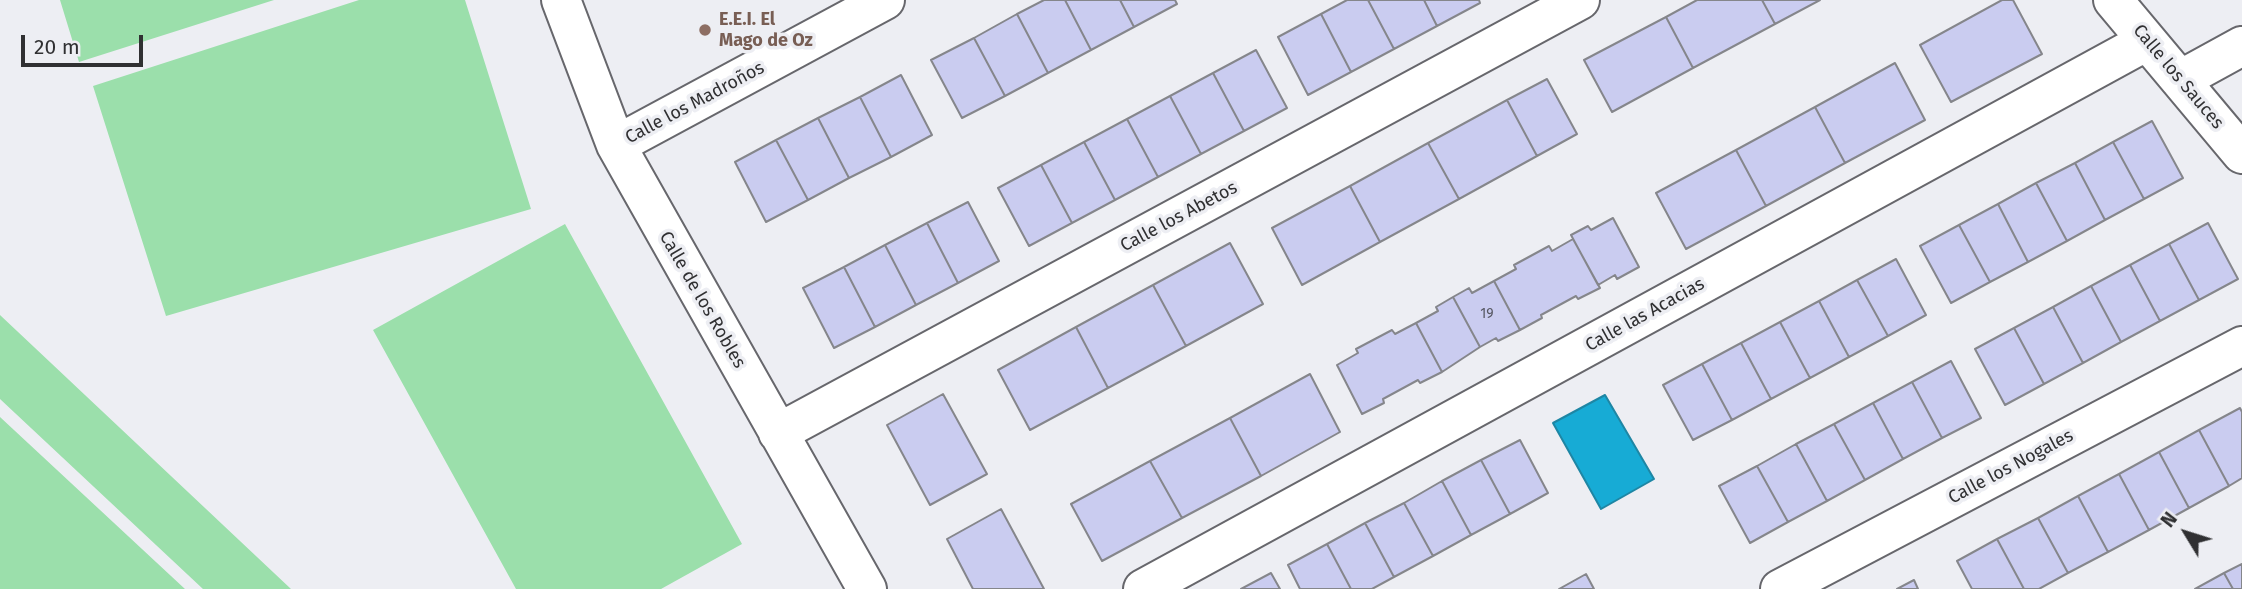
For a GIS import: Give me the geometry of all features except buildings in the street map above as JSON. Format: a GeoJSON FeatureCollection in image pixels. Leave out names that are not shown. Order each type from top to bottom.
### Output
{"type":"FeatureCollection","features":[{"type":"Feature","properties":{"kind":"street","name":"Calle de los Robles"},"geometry":{"type":"LineString","coordinates":[[561,0],[616,145],[867,589]]}},
{"type":"Feature","properties":{"kind":"street","name":"Calle los Madroños"},"geometry":{"type":"LineString","coordinates":[[616,145],[885,0]]}},
{"type":"Feature","properties":{"kind":"street","name":"Calle los Abetos"},"geometry":{"type":"LineString","coordinates":[[778,433],[1580,0]]}},
{"type":"Feature","properties":{"kind":"street","name":"Calle los Sauces"},"geometry":{"type":"LineString","coordinates":[[2113,0],[2242,153]]}},
{"type":"Feature","properties":{"kind":"street","name":"Calle las Acacias"},"geometry":{"type":"LineString","coordinates":[[1143,589],[2147,41]]}},
{"type":"Feature","properties":{"kind":"street"},"geometry":{"type":"LineString","coordinates":[[2180,80],[2242,46]]}},
{"type":"Feature","properties":{"kind":"street","name":"Calle los Nogales"},"geometry":{"type":"LineString","coordinates":[[1780,589],[2242,346]]}},
{"type":"Feature","properties":{"kind":"green space"},"geometry":{"type":"Polygon","coordinates":[[[60,0],[274,0],[79,62],[60,0]]]}},
{"type":"Feature","properties":{"kind":"green space"},"geometry":{"type":"Polygon","coordinates":[[[359,0],[465,0],[531,209],[166,316],[93,86],[359,0]]]}},
{"type":"Feature","properties":{"kind":"green space"},"geometry":{"type":"Polygon","coordinates":[[[565,224],[742,544],[661,589],[516,589],[373,330],[565,224]]]}},
{"type":"Feature","properties":{"kind":"green space"},"geometry":{"type":"Polygon","coordinates":[[[0,315],[291,589],[203,589],[0,399],[0,315]]]}},
{"type":"Feature","properties":{"kind":"green space"},"geometry":{"type":"Polygon","coordinates":[[[0,417],[185,589],[0,589],[0,417]]]}},
{"type":"Feature","properties":{"kind":"water"},"geometry":{"type":"Polygon","coordinates":[[[1605,395],[1654,479],[1601,509],[1553,423],[1605,395]]]}},
{"type":"Feature","properties":{"kind":"place","name":"E.E.I. El Mago de Oz"},"geometry":{"type":"Point","coordinates":[705,30]}}]}
